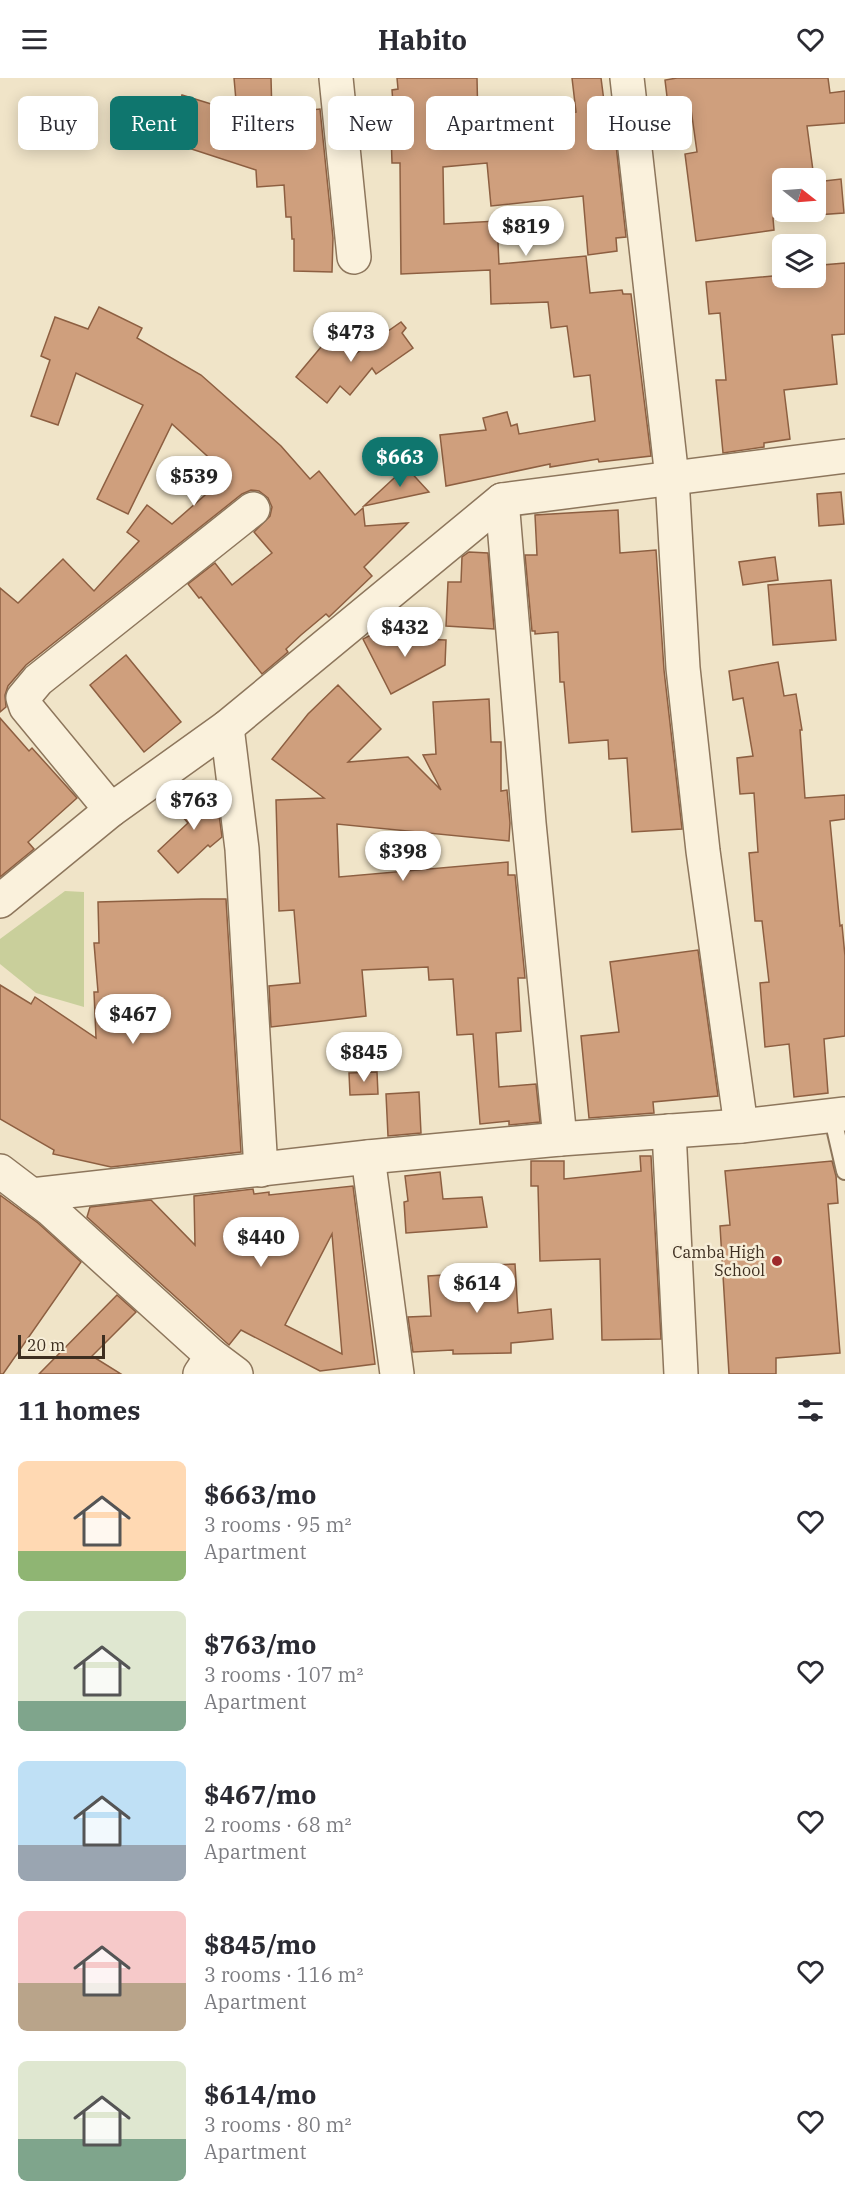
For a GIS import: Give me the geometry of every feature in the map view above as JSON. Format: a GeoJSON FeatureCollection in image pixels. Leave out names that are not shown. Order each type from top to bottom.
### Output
{"type":"FeatureCollection","features":[{"type":"Feature","properties":{"kind":"street"},"geometry":{"type":"LineString","coordinates":[[336,78],[354,257]]}},
{"type":"Feature","properties":{"kind":"street"},"geometry":{"type":"LineString","coordinates":[[627,78],[672,478],[687,702],[703,851],[741,1126]]}},
{"type":"Feature","properties":{"kind":"street"},"geometry":{"type":"LineString","coordinates":[[0,901],[111,810],[227,727],[502,500],[845,456]]}},
{"type":"Feature","properties":{"kind":"street"},"geometry":{"type":"LineString","coordinates":[[502,500],[529,823],[560,1139]]}},
{"type":"Feature","properties":{"kind":"street"},"geometry":{"type":"LineString","coordinates":[[111,810],[26,707],[23,698],[38,680],[253,508]]}},
{"type":"Feature","properties":{"kind":"street"},"geometry":{"type":"LineString","coordinates":[[227,727],[242,849],[261,1170]]}},
{"type":"Feature","properties":{"kind":"street"},"geometry":{"type":"LineString","coordinates":[[32,1194],[368,1157],[560,1139],[741,1126],[839,1115]]}},
{"type":"Feature","properties":{"kind":"street"},"geometry":{"type":"LineString","coordinates":[[669,1131],[681,1374]]}},
{"type":"Feature","properties":{"kind":"street"},"geometry":{"type":"LineString","coordinates":[[368,1157],[397,1374]]}},
{"type":"Feature","properties":{"kind":"street"},"geometry":{"type":"LineString","coordinates":[[0,1171],[32,1194],[216,1368]]}},
{"type":"Feature","properties":{"kind":"lane"},"geometry":{"type":"LineString","coordinates":[[839,1115],[845,1171]]}},
{"type":"Feature","properties":{"kind":"green space"},"geometry":{"type":"Polygon","coordinates":[[[65,891],[84,892],[84,1007],[36,993],[0,964],[0,939],[65,891]]]}},
{"type":"Feature","properties":{"kind":"building"},"geometry":{"type":"Polygon","coordinates":[[[234,78],[271,78],[272,96],[236,96],[234,78]]]}},
{"type":"Feature","properties":{"kind":"building"},"geometry":{"type":"Polygon","coordinates":[[[397,78],[477,78],[477,96],[426,96],[426,150],[575,150],[576,112],[572,78],[601,78],[603,96],[587,96],[587,150],[617,150],[626,237],[616,238],[617,251],[588,255],[583,196],[491,206],[487,163],[443,167],[444,224],[497,221],[499,264],[586,256],[590,293],[622,290],[623,294],[631,294],[651,456],[599,462],[598,459],[550,467],[550,464],[446,486],[440,435],[486,430],[483,418],[507,412],[511,426],[517,424],[519,434],[595,421],[590,375],[574,377],[567,326],[551,328],[548,302],[491,304],[490,270],[401,274],[400,163],[392,163],[392,150],[414,150],[414,96],[392,96],[392,90],[398,89],[397,78]]]}},
{"type":"Feature","properties":{"kind":"building"},"geometry":{"type":"Polygon","coordinates":[[[677,78],[828,78],[830,93],[845,91],[845,123],[807,126],[813,168],[772,168],[774,230],[696,241],[685,154],[697,152],[692,116],[692,96],[667,96],[665,80],[677,78]]]}},
{"type":"Feature","properties":{"kind":"building"},"geometry":{"type":"Polygon","coordinates":[[[198,100],[210,104],[210,150],[316,150],[316,109],[320,109],[333,238],[332,272],[294,271],[294,239],[292,239],[291,217],[286,217],[284,185],[257,187],[256,170],[195,150],[198,150],[198,100]]]}},
{"type":"Feature","properties":{"kind":"building"},"geometry":{"type":"Polygon","coordinates":[[[841,179],[844,213],[826,214],[826,181],[841,179]]]}},
{"type":"Feature","properties":{"kind":"building"},"geometry":{"type":"Polygon","coordinates":[[[845,263],[845,334],[832,335],[837,384],[784,390],[790,439],[764,443],[764,447],[723,453],[716,380],[726,380],[720,313],[709,314],[706,282],[772,276],[772,288],[826,288],[826,265],[845,263]]]}},
{"type":"Feature","properties":{"kind":"building"},"geometry":{"type":"Polygon","coordinates":[[[99,307],[142,328],[137,338],[201,375],[281,446],[310,479],[319,471],[355,515],[363,508],[365,526],[408,523],[364,567],[372,576],[329,617],[326,614],[301,635],[286,649],[288,652],[262,674],[188,584],[215,563],[232,585],[272,553],[254,532],[270,516],[272,507],[268,498],[259,491],[251,490],[242,494],[26,665],[8,686],[5,695],[6,707],[0,712],[0,588],[18,603],[63,559],[94,591],[139,541],[127,532],[147,505],[172,524],[228,475],[172,424],[128,514],[97,499],[143,405],[76,373],[58,425],[31,416],[50,360],[41,356],[55,317],[88,329],[99,307]]]}},
{"type":"Feature","properties":{"kind":"building"},"geometry":{"type":"Polygon","coordinates":[[[401,322],[406,328],[402,333],[413,348],[376,374],[372,368],[350,395],[340,386],[327,403],[296,377],[331,335],[354,355],[401,322]]]}},
{"type":"Feature","properties":{"kind":"building"},"geometry":{"type":"Polygon","coordinates":[[[406,467],[429,492],[364,506],[406,467]]]}},
{"type":"Feature","properties":{"kind":"building"},"geometry":{"type":"Polygon","coordinates":[[[841,492],[844,524],[819,526],[817,494],[841,492]]]}},
{"type":"Feature","properties":{"kind":"building"},"geometry":{"type":"Polygon","coordinates":[[[618,510],[620,553],[656,550],[664,670],[682,829],[632,832],[627,758],[609,759],[608,740],[569,743],[564,682],[560,682],[558,632],[535,634],[535,631],[532,631],[525,555],[537,555],[535,515],[618,510]]]}},
{"type":"Feature","properties":{"kind":"building"},"geometry":{"type":"Polygon","coordinates":[[[469,552],[488,553],[494,629],[446,626],[448,582],[461,582],[462,557],[469,552]]]}},
{"type":"Feature","properties":{"kind":"building"},"geometry":{"type":"Polygon","coordinates":[[[775,557],[778,580],[743,585],[739,562],[775,557]]]}},
{"type":"Feature","properties":{"kind":"building"},"geometry":{"type":"Polygon","coordinates":[[[831,580],[836,640],[773,645],[768,585],[831,580]]]}},
{"type":"Feature","properties":{"kind":"building"},"geometry":{"type":"Polygon","coordinates":[[[384,628],[389,638],[446,640],[445,665],[391,694],[363,639],[384,628]]]}},
{"type":"Feature","properties":{"kind":"building"},"geometry":{"type":"Polygon","coordinates":[[[126,655],[181,722],[144,752],[90,685],[126,655]]]}},
{"type":"Feature","properties":{"kind":"building"},"geometry":{"type":"Polygon","coordinates":[[[778,662],[784,696],[796,694],[802,730],[800,730],[805,798],[845,795],[845,819],[830,821],[845,956],[845,1036],[824,1039],[828,1093],[794,1097],[789,1044],[765,1047],[760,983],[769,982],[762,921],[755,921],[749,853],[758,852],[754,793],[740,794],[737,758],[753,756],[743,698],[733,700],[729,671],[778,662]]]}},
{"type":"Feature","properties":{"kind":"building"},"geometry":{"type":"Polygon","coordinates":[[[338,685],[381,729],[348,762],[408,757],[441,790],[423,755],[436,754],[433,702],[489,699],[491,742],[501,742],[501,791],[507,790],[509,841],[337,824],[339,877],[508,862],[508,875],[515,875],[525,978],[518,978],[521,1031],[496,1033],[499,1087],[536,1084],[540,1122],[509,1125],[509,1121],[480,1124],[473,1034],[457,1035],[453,979],[429,980],[428,967],[362,970],[366,1016],[271,1027],[269,986],[300,983],[294,910],[279,911],[276,800],[324,798],[272,759],[308,714],[338,685]]]}},
{"type":"Feature","properties":{"kind":"building"},"geometry":{"type":"Polygon","coordinates":[[[0,718],[29,751],[32,748],[77,798],[28,842],[34,849],[0,877],[0,718]]]}},
{"type":"Feature","properties":{"kind":"building"},"geometry":{"type":"Polygon","coordinates":[[[208,790],[217,800],[222,837],[210,847],[208,845],[178,873],[158,851],[188,823],[176,809],[194,793],[199,798],[208,790]]]}},
{"type":"Feature","properties":{"kind":"building"},"geometry":{"type":"Polygon","coordinates":[[[226,899],[241,1152],[111,1167],[53,1154],[54,1150],[0,1119],[0,985],[31,1004],[35,997],[96,1038],[94,992],[98,992],[94,943],[99,943],[98,902],[226,899]]]}},
{"type":"Feature","properties":{"kind":"building"},"geometry":{"type":"Polygon","coordinates":[[[698,950],[718,1096],[653,1102],[654,1113],[589,1118],[581,1036],[619,1032],[610,962],[698,950]]]}},
{"type":"Feature","properties":{"kind":"building"},"geometry":{"type":"Polygon","coordinates":[[[377,1072],[378,1094],[350,1095],[349,1073],[377,1072]]]}},
{"type":"Feature","properties":{"kind":"building"},"geometry":{"type":"Polygon","coordinates":[[[419,1092],[421,1133],[388,1136],[386,1094],[419,1092]]]}},
{"type":"Feature","properties":{"kind":"building"},"geometry":{"type":"Polygon","coordinates":[[[640,1156],[651,1156],[661,1339],[602,1340],[600,1259],[540,1261],[538,1186],[531,1186],[531,1161],[564,1161],[564,1179],[641,1171],[640,1156]]]}},
{"type":"Feature","properties":{"kind":"building","name":"Camba High School"},"geometry":{"type":"Polygon","coordinates":[[[832,1161],[836,1176],[838,1203],[828,1204],[840,1353],[776,1358],[776,1374],[729,1374],[720,1226],[730,1225],[725,1171],[832,1161]]]}},
{"type":"Feature","properties":{"kind":"building"},"geometry":{"type":"Polygon","coordinates":[[[440,1172],[443,1199],[482,1197],[487,1227],[406,1233],[404,1202],[408,1201],[405,1176],[440,1172]]]}},
{"type":"Feature","properties":{"kind":"building"},"geometry":{"type":"Polygon","coordinates":[[[353,1186],[375,1364],[320,1371],[241,1330],[229,1345],[87,1217],[90,1207],[151,1200],[195,1245],[194,1196],[253,1189],[254,1194],[269,1192],[269,1195],[353,1186]],[[332,1234],[285,1325],[342,1354],[332,1234]]]}},
{"type":"Feature","properties":{"kind":"building"},"geometry":{"type":"Polygon","coordinates":[[[0,1195],[38,1223],[81,1262],[3,1374],[0,1374],[0,1195]]]}},
{"type":"Feature","properties":{"kind":"building"},"geometry":{"type":"Polygon","coordinates":[[[515,1264],[518,1313],[551,1309],[553,1339],[511,1343],[511,1353],[453,1354],[453,1350],[413,1352],[408,1317],[431,1316],[428,1276],[476,1273],[475,1266],[515,1264]]]}},
{"type":"Feature","properties":{"kind":"building"},"geometry":{"type":"Polygon","coordinates":[[[117,1295],[136,1312],[92,1356],[121,1374],[39,1374],[117,1295]]]}},
{"type":"Feature","properties":{"kind":"place","name":"Camba High School"},"geometry":{"type":"Point","coordinates":[777,1261]}}]}
